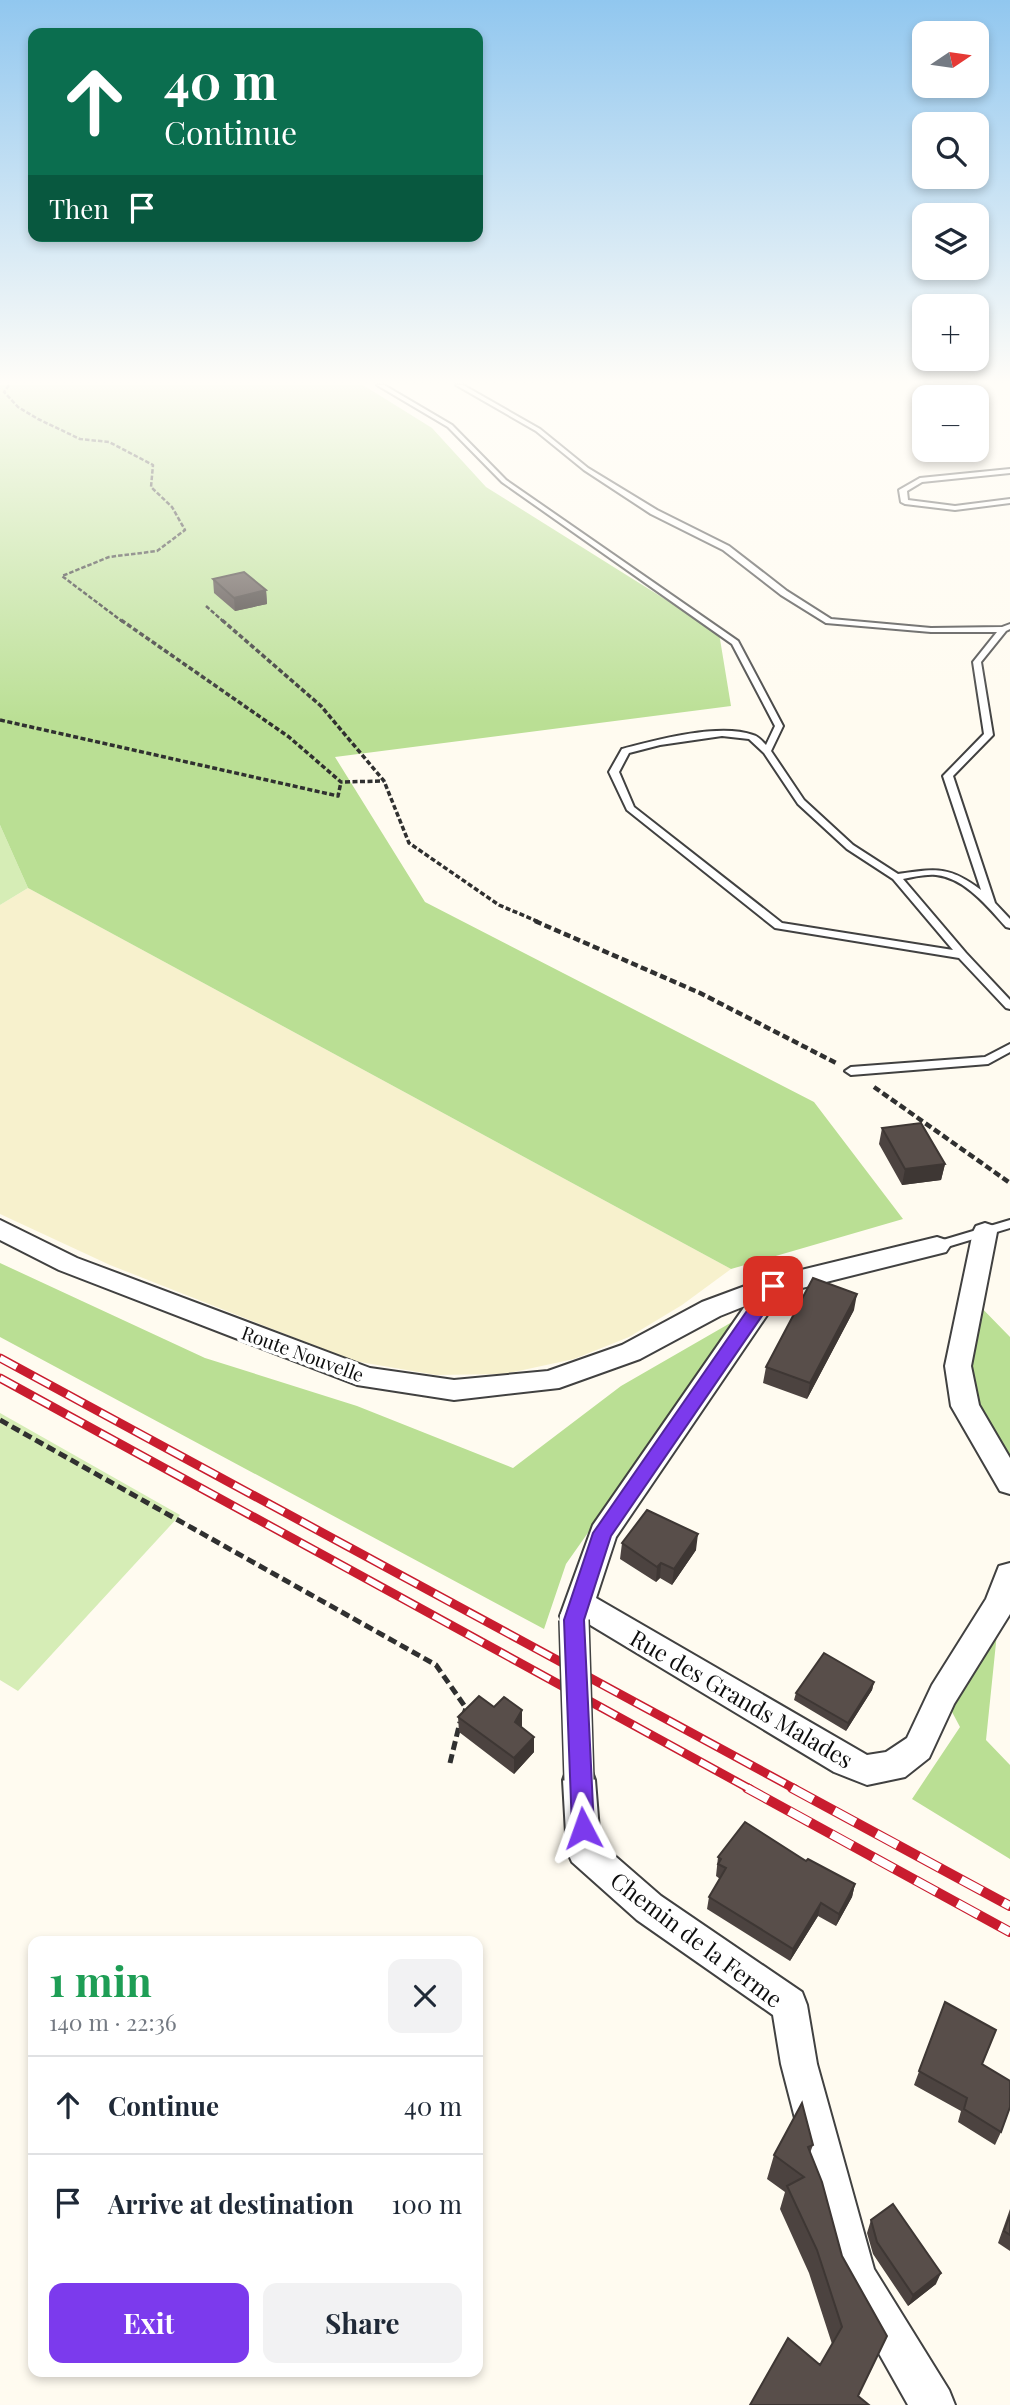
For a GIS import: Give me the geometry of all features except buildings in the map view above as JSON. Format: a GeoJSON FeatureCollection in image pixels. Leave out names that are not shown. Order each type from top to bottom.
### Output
{"type":"FeatureCollection","features":[{"type":"Feature","properties":{"kind":"street"},"geometry":{"type":"LineString","coordinates":[[997,1228],[958,1366],[965,1406],[1010,1483]]}},
{"type":"Feature","properties":{"kind":"street","name":"Route Nouvelle"},"geometry":{"type":"LineString","coordinates":[[0,1229],[68,1264],[367,1378],[454,1390],[549,1381],[631,1352],[710,1309],[773,1286],[937,1247]]}},
{"type":"Feature","properties":{"kind":"street"},"geometry":{"type":"LineString","coordinates":[[576,1612],[603,1533],[773,1286]]}},
{"type":"Feature","properties":{"kind":"street","name":"Rue des Grands Malades"},"geometry":{"type":"LineString","coordinates":[[576,1612],[846,1762],[867,1770],[893,1766],[918,1748],[943,1695],[1000,1604],[1010,1575]]}},
{"type":"Feature","properties":{"kind":"street","name":"Chemin de la Ferme"},"geometry":{"type":"LineString","coordinates":[[576,1612],[579,1780],[584,1851],[649,1908],[789,2005],[799,2064],[856,2277],[919,2386],[934,2405]]}},
{"type":"Feature","properties":{"kind":"lane"},"geometry":{"type":"LineString","coordinates":[[527,497],[735,643],[779,726],[767,751]]}},
{"type":"Feature","properties":{"kind":"lane"},"geometry":{"type":"LineString","coordinates":[[631,497],[726,548],[784,593],[829,621],[931,630],[1007,627]]}},
{"type":"Feature","properties":{"kind":"lane"},"geometry":{"type":"LineString","coordinates":[[904,497],[905,502],[955,509],[1010,501]]}},
{"type":"Feature","properties":{"kind":"lane"},"geometry":{"type":"LineString","coordinates":[[990,903],[948,776],[989,735],[977,662],[1007,627]]}},
{"type":"Feature","properties":{"kind":"lane"},"geometry":{"type":"LineString","coordinates":[[962,955],[779,926],[630,808],[614,772],[625,751],[660,742],[722,733],[752,737],[767,751],[801,803],[850,847],[896,877],[962,955],[1010,1006]]}},
{"type":"Feature","properties":{"kind":"lane"},"geometry":{"type":"LineString","coordinates":[[896,877],[936,872],[964,883],[990,903],[1010,925]]}},
{"type":"Feature","properties":{"kind":"lane"},"geometry":{"type":"LineString","coordinates":[[851,1071],[988,1060],[1010,1046]]}},
{"type":"Feature","properties":{"kind":"lane"},"geometry":{"type":"LineString","coordinates":[[937,1247],[997,1228]]}},
{"type":"Feature","properties":{"kind":"path"},"geometry":{"type":"LineString","coordinates":[[162,497],[172,507],[185,530],[172,545],[143,556],[110,557],[62,576],[163,652],[289,737],[341,782],[384,781]]}},
{"type":"Feature","properties":{"kind":"path"},"geometry":{"type":"LineString","coordinates":[[206,606],[321,706],[384,781],[409,843],[499,905],[700,993],[851,1071],[1010,1183]]}},
{"type":"Feature","properties":{"kind":"path"},"geometry":{"type":"LineString","coordinates":[[0,720],[338,796],[341,782]]}},
{"type":"Feature","properties":{"kind":"path"},"geometry":{"type":"LineString","coordinates":[[0,1420],[436,1665],[466,1708],[454,1736],[450,1763]]}},
{"type":"Feature","properties":{"kind":"shaded area"},"geometry":{"type":"Polygon","coordinates":[[[28,888],[731,1269],[682,1305],[629,1337],[574,1359],[504,1374],[436,1375],[354,1361],[110,1265],[0,1214],[0,905],[28,888]]]}},
{"type":"Feature","properties":{"kind":"green space"},"geometry":{"type":"Polygon","coordinates":[[[0,497],[502,497],[719,633],[731,706],[335,757],[425,902],[814,1102],[903,1219],[731,1269],[28,888],[0,825],[0,497]]]}},
{"type":"Feature","properties":{"kind":"green space"},"geometry":{"type":"Polygon","coordinates":[[[0,825],[28,888],[0,905],[0,825]]]}},
{"type":"Feature","properties":{"kind":"green space"},"geometry":{"type":"Polygon","coordinates":[[[0,1263],[205,1358],[357,1406],[513,1468],[621,1386],[739,1318],[566,1564],[544,1629],[0,1337],[0,1263]]]}},
{"type":"Feature","properties":{"kind":"green space"},"geometry":{"type":"Polygon","coordinates":[[[972,1298],[1010,1337],[1010,1483],[965,1406],[972,1298]]]}},
{"type":"Feature","properties":{"kind":"green space"},"geometry":{"type":"Polygon","coordinates":[[[0,1413],[180,1515],[18,1691],[0,1680],[0,1413]]]}},
{"type":"Feature","properties":{"kind":"green space"},"geometry":{"type":"Polygon","coordinates":[[[1000,1604],[986,1740],[1010,1765],[1010,1859],[912,1799],[960,1727],[943,1695],[1000,1604]]]}},
{"type":"Feature","properties":{"kind":"railway"},"geometry":{"type":"LineString","coordinates":[[0,1358],[795,1789]]}},
{"type":"Feature","properties":{"kind":"railway"},"geometry":{"type":"LineString","coordinates":[[0,1378],[750,1789]]}},
{"type":"Feature","properties":{"kind":"railway"},"geometry":{"type":"LineString","coordinates":[[747,1788],[1010,1932]]}},
{"type":"Feature","properties":{"kind":"railway"},"geometry":{"type":"LineString","coordinates":[[792,1788],[1010,1906]]}},
{"type":"Feature","properties":{"kind":"route"},"geometry":{"type":"LineString","coordinates":[[583,1828],[574,1620],[603,1533],[773,1286]]}}]}
